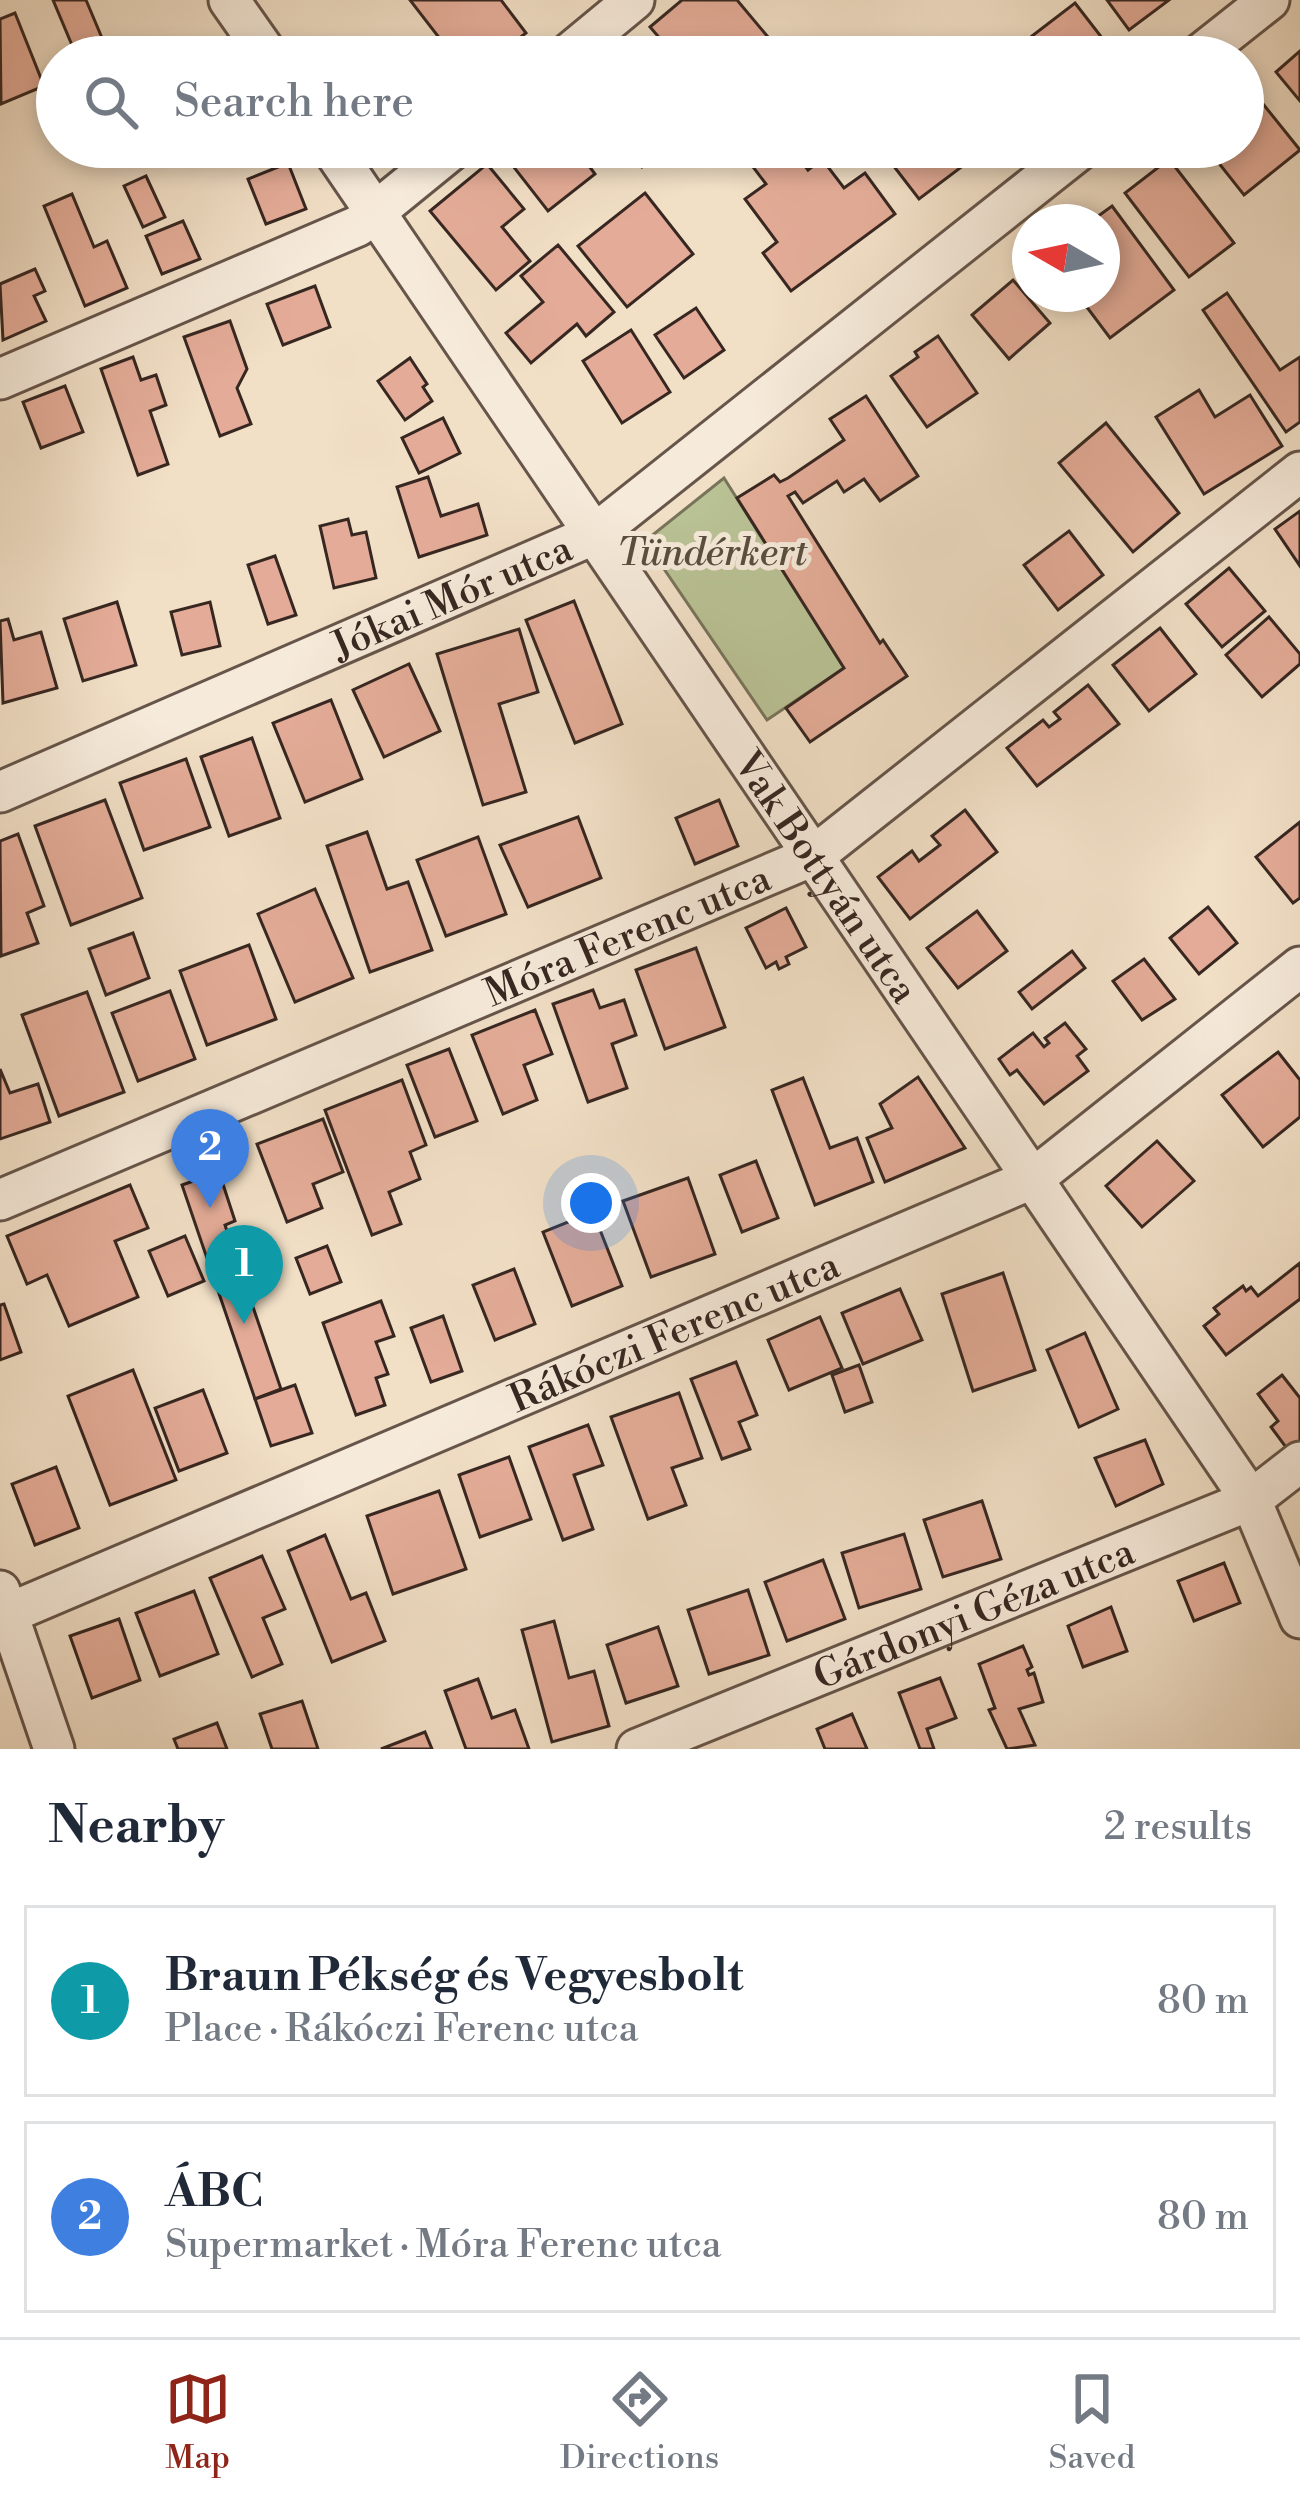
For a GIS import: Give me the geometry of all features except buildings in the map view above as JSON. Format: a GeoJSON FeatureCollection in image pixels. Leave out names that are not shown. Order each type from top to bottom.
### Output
{"type":"FeatureCollection","features":[{"type":"Feature","properties":{"kind":"street"},"geometry":{"type":"LineString","coordinates":[[230,0],[255,36]]}},
{"type":"Feature","properties":{"kind":"street"},"geometry":{"type":"LineString","coordinates":[[590,36],[634,0]]}},
{"type":"Feature","properties":{"kind":"street"},"geometry":{"type":"LineString","coordinates":[[1224,36],[1269,0]]}},
{"type":"Feature","properties":{"kind":"street","name":"Vak Bottyán utca"},"geometry":{"type":"LineString","coordinates":[[345,168],[1251,1500],[1300,1618]]}},
{"type":"Feature","properties":{"kind":"street"},"geometry":{"type":"LineString","coordinates":[[0,379],[358,226],[429,168]]}},
{"type":"Feature","properties":{"kind":"street","name":"Jókai Mór utca"},"geometry":{"type":"LineString","coordinates":[[0,792],[595,534],[1057,168]]}},
{"type":"Feature","properties":{"kind":"street","name":"Móra Ferenc utca"},"geometry":{"type":"LineString","coordinates":[[0,1200],[814,854],[1300,472]]}},
{"type":"Feature","properties":{"kind":"street","name":"Rákóczi Ferenc utca"},"geometry":{"type":"LineString","coordinates":[[3,1607],[1034,1178],[1300,968]]}},
{"type":"Feature","properties":{"kind":"street","name":"Gárdonyi Géza utca"},"geometry":{"type":"LineString","coordinates":[[637,1749],[1251,1500],[1300,1462]]}},
{"type":"Feature","properties":{"kind":"street"},"geometry":{"type":"LineString","coordinates":[[3,1607],[54,1749]]}},
{"type":"Feature","properties":{"kind":"green space","name":"Tündérkert"},"geometry":{"type":"Polygon","coordinates":[[[724,478],[844,668],[767,720],[645,541],[724,478]]]}},
{"type":"Feature","properties":{"kind":"place","name":"ÁBC"},"geometry":{"type":"Point","coordinates":[210,1208]}},
{"type":"Feature","properties":{"kind":"place","name":"Braun Pékség és Vegyesbolt"},"geometry":{"type":"Point","coordinates":[244,1324]}}]}
